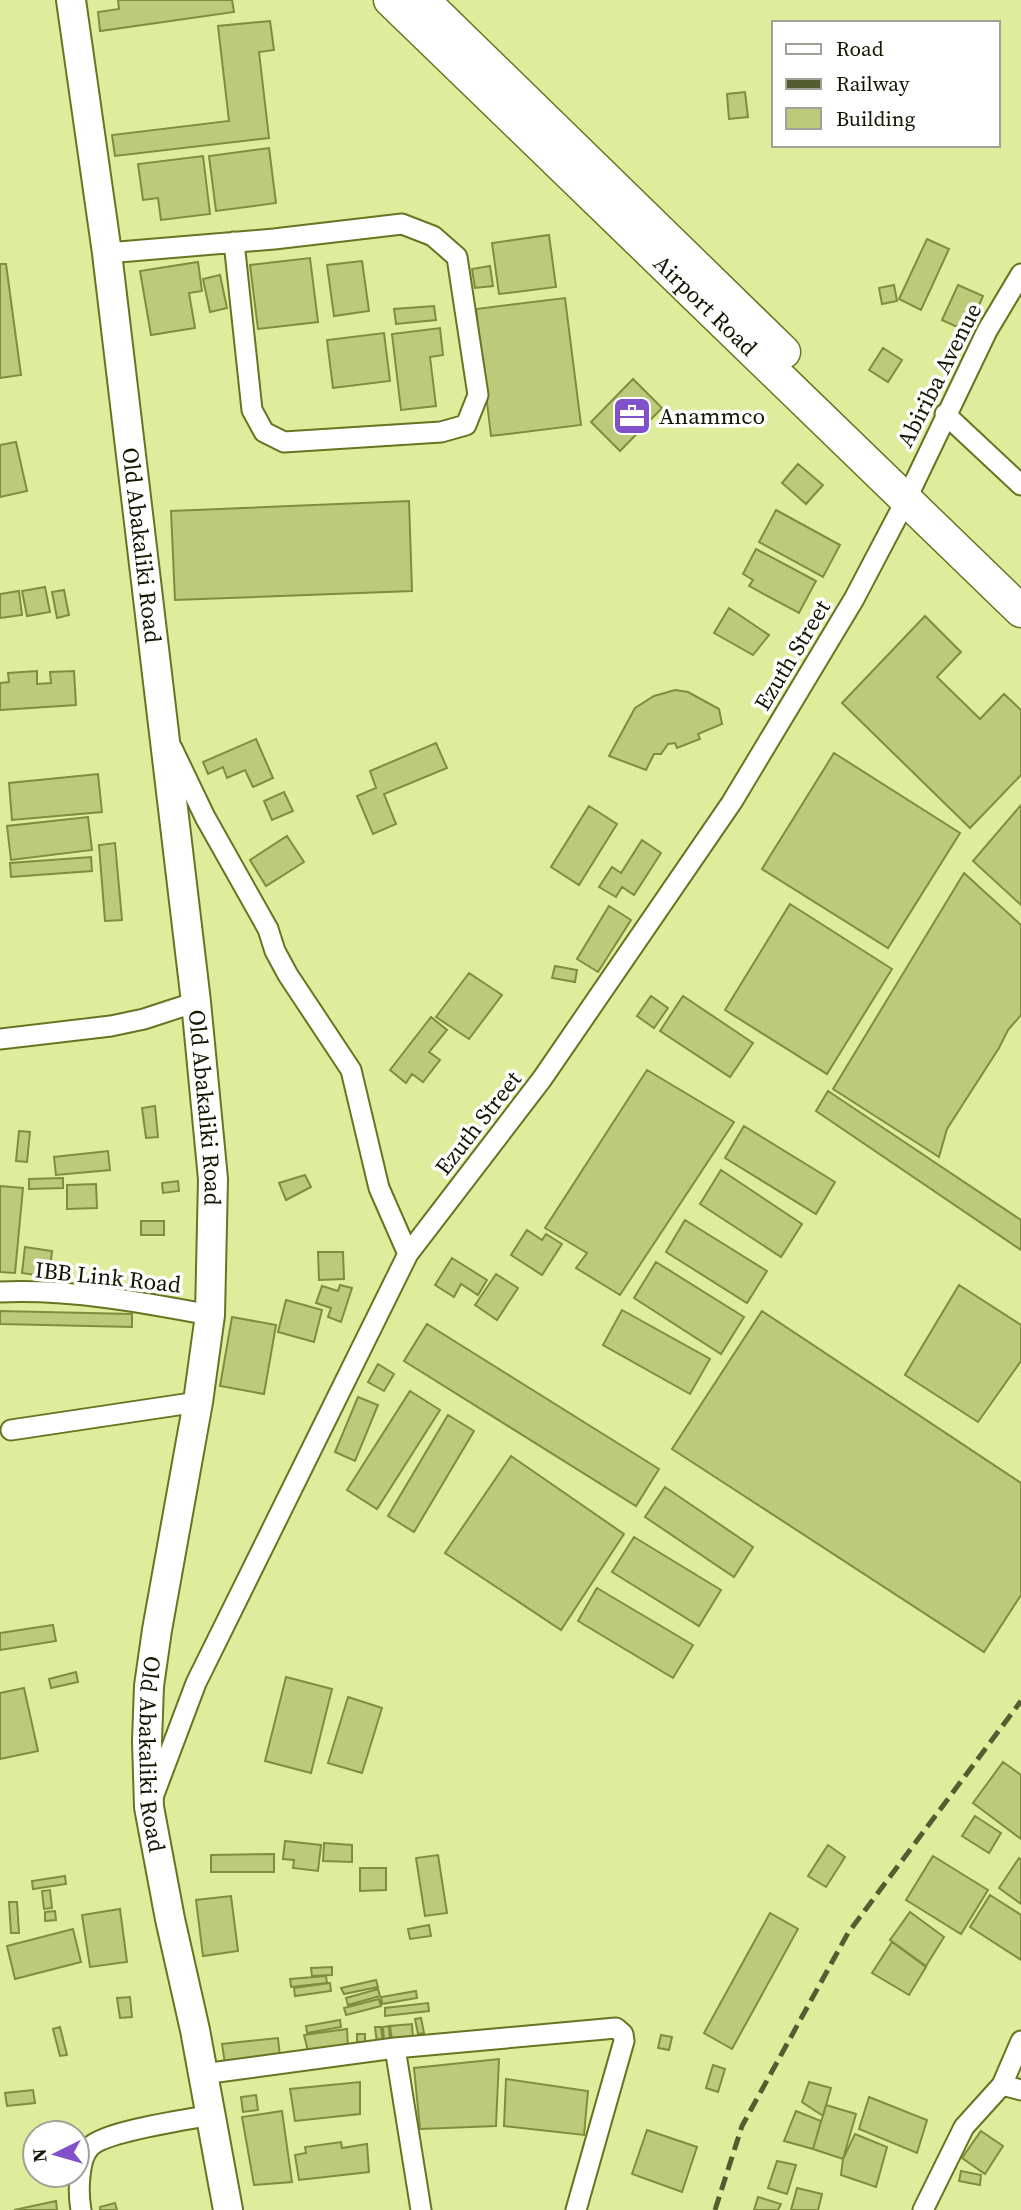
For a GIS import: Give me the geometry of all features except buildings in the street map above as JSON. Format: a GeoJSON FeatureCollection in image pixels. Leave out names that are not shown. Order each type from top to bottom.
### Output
{"type":"FeatureCollection","features":[{"type":"Feature","properties":{"kind":"main road","name":"Old Abakaliki Road"},"geometry":{"type":"LineString","coordinates":[[71,0],[107,253],[196,1002],[213,1179],[209,1315],[198,1402],[174,1522],[149,1686],[147,1741],[149,1807],[228,2210]]}},
{"type":"Feature","properties":{"kind":"main road","name":"Airport Road"},"geometry":{"type":"LineString","coordinates":[[390,0],[910,489],[1021,583]]}},
{"type":"Feature","properties":{"kind":"main road","name":"Airport Road"},"geometry":{"type":"LineString","coordinates":[[423,0],[910,489],[1021,611]]}},
{"type":"Feature","properties":{"kind":"street"},"geometry":{"type":"LineString","coordinates":[[107,253],[402,224],[433,236],[457,257],[478,395],[466,425],[441,432],[284,442],[264,432],[252,410],[234,242]]}},
{"type":"Feature","properties":{"kind":"street","name":"Abiriba Avenue"},"geometry":{"type":"LineString","coordinates":[[910,489],[987,331],[1021,274]]}},
{"type":"Feature","properties":{"kind":"street"},"geometry":{"type":"LineString","coordinates":[[945,414],[1021,485]]}},
{"type":"Feature","properties":{"kind":"street","name":"Ezuth Street"},"geometry":{"type":"LineString","coordinates":[[149,1807],[196,1683],[408,1254],[542,1079],[732,802],[854,599],[910,489]]}},
{"type":"Feature","properties":{"kind":"street"},"geometry":{"type":"LineString","coordinates":[[164,732],[205,817],[268,929],[275,951],[288,975],[351,1070],[379,1188],[408,1254]]}},
{"type":"Feature","properties":{"kind":"street"},"geometry":{"type":"LineString","coordinates":[[0,1039],[111,1026],[196,1002]]}},
{"type":"Feature","properties":{"kind":"street","name":"IBB Link Road"},"geometry":{"type":"LineString","coordinates":[[0,1292],[70,1294],[133,1300],[209,1315]]}},
{"type":"Feature","properties":{"kind":"street"},"geometry":{"type":"LineString","coordinates":[[11,1430],[198,1402]]}},
{"type":"Feature","properties":{"kind":"street"},"geometry":{"type":"LineString","coordinates":[[203,2074],[395,2048],[616,2028],[623,2034],[624,2041],[576,2210]]}},
{"type":"Feature","properties":{"kind":"street"},"geometry":{"type":"LineString","coordinates":[[923,2210],[964,2127],[1012,2087],[1021,2041]]}},
{"type":"Feature","properties":{"kind":"street"},"geometry":{"type":"LineString","coordinates":[[395,2048],[421,2210]]}},
{"type":"Feature","properties":{"kind":"street"},"geometry":{"type":"LineString","coordinates":[[81,2210],[79,2179],[88,2148],[103,2137],[211,2115]]}},
{"type":"Feature","properties":{"kind":"railway"},"geometry":{"type":"LineString","coordinates":[[715,2210],[742,2126],[848,1933],[1021,1701]]}},
{"type":"Feature","properties":{"kind":"place","name":"Anammco"},"geometry":{"type":"Point","coordinates":[632,416]}}]}
